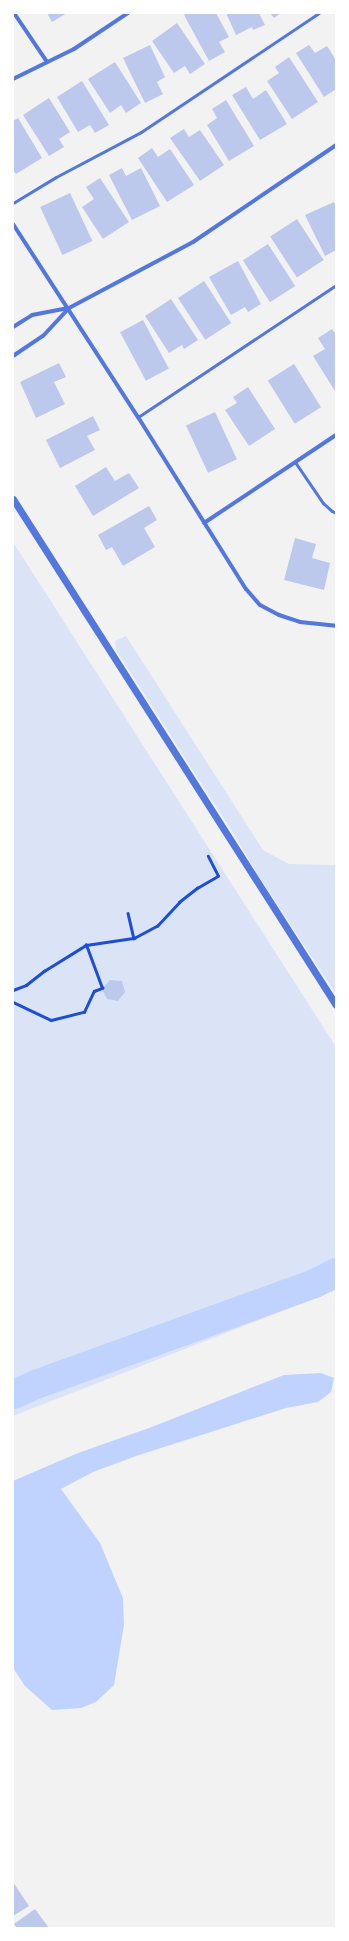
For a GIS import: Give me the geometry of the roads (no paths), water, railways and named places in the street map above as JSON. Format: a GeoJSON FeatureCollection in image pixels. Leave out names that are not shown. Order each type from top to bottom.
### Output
{"type":"FeatureCollection","features":[{"type":"Feature","properties":{"kind":"street"},"geometry":{"type":"LineString","coordinates":[[14,13],[47,62]]}},
{"type":"Feature","properties":{"kind":"street"},"geometry":{"type":"LineString","coordinates":[[13,79],[74,49],[127,13]]}},
{"type":"Feature","properties":{"kind":"street"},"geometry":{"type":"LineString","coordinates":[[13,327],[32,315],[69,308],[193,242],[336,145]]}},
{"type":"Feature","properties":{"kind":"street"},"geometry":{"type":"LineString","coordinates":[[13,224],[69,308],[246,589],[260,605],[279,615],[300,622],[336,626]]}},
{"type":"Feature","properties":{"kind":"street"},"geometry":{"type":"LineString","coordinates":[[13,356],[43,336],[69,308]]}},
{"type":"Feature","properties":{"kind":"street"},"geometry":{"type":"LineString","coordinates":[[204,523],[336,435]]}},
{"type":"Feature","properties":{"kind":"street"},"geometry":{"type":"LineString","coordinates":[[13,499],[336,1005]]}},
{"type":"Feature","properties":{"kind":"lane"},"geometry":{"type":"LineString","coordinates":[[13,203],[56,177],[141,132],[319,13]]}},
{"type":"Feature","properties":{"kind":"lane"},"geometry":{"type":"LineString","coordinates":[[138,417],[336,285]]}},
{"type":"Feature","properties":{"kind":"lane"},"geometry":{"type":"LineString","coordinates":[[295,462],[323,503],[332,511],[336,512]]}},
{"type":"Feature","properties":{"kind":"water"},"geometry":{"type":"Polygon","coordinates":[[[321,1373],[334,1378],[331,1392],[318,1402],[286,1408],[136,1456],[93,1472],[61,1489],[100,1543],[123,1598],[124,1625],[114,1685],[96,1702],[81,1708],[52,1710],[25,1686],[13,1668],[13,1481],[78,1453],[149,1428],[284,1375],[321,1373]]]}},
{"type":"Feature","properties":{"kind":"waterway"},"geometry":{"type":"LineString","coordinates":[[13,1394],[38,1383],[314,1283],[336,1272]]}}]}
